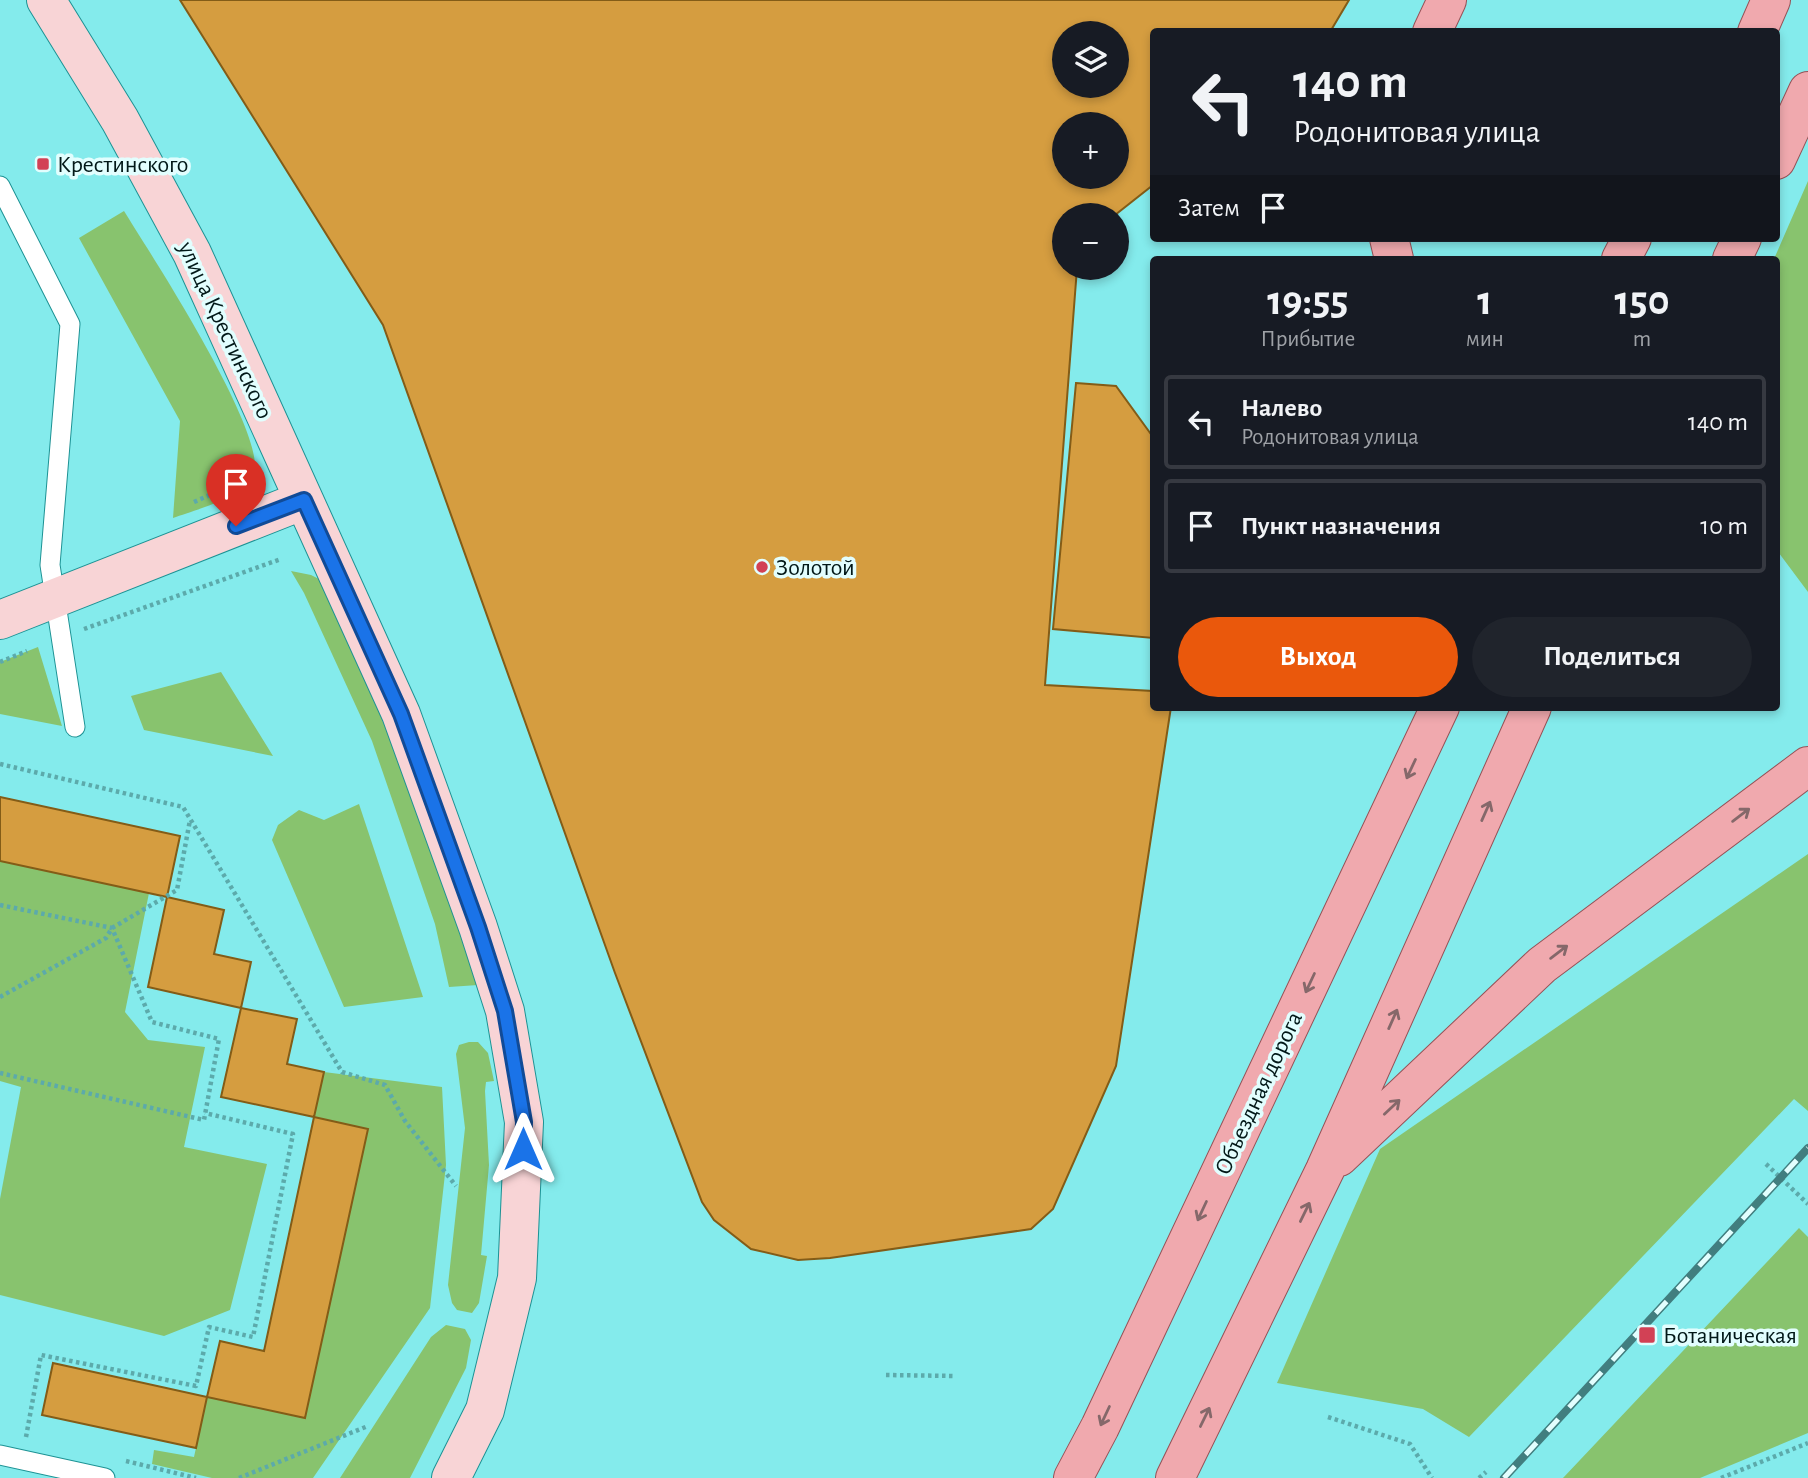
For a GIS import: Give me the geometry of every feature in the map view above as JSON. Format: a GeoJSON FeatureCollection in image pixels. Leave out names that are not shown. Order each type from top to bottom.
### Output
{"type":"FeatureCollection","features":[{"type":"Feature","properties":{"kind":"main road"},"geometry":{"type":"LineString","coordinates":[[1434,28],[1447,0]]}},
{"type":"Feature","properties":{"kind":"main road"},"geometry":{"type":"LineString","coordinates":[[1759,28],[1771,0]]}},
{"type":"Feature","properties":{"kind":"main road"},"geometry":{"type":"LineString","coordinates":[[1780,151],[1808,91]]}},
{"type":"Feature","properties":{"kind":"main road","name":"Объездная дорога"},"geometry":{"type":"LineString","coordinates":[[1073,1478],[1100,1427],[1438,711]]}},
{"type":"Feature","properties":{"kind":"main road"},"geometry":{"type":"LineString","coordinates":[[1175,1478],[1325,1170],[1530,711]]}},
{"type":"Feature","properties":{"kind":"main road"},"geometry":{"type":"LineString","coordinates":[[1325,1170],[1542,965],[1808,766]]}},
{"type":"Feature","properties":{"kind":"street","name":"улица Крестинского"},"geometry":{"type":"LineString","coordinates":[[46,0],[120,120],[192,253],[401,714],[478,927],[505,1011],[524,1122],[517,1278],[485,1410],[451,1478]]}},
{"type":"Feature","properties":{"kind":"street"},"geometry":{"type":"LineString","coordinates":[[0,620],[304,500]]}},
{"type":"Feature","properties":{"kind":"lane"},"geometry":{"type":"LineString","coordinates":[[0,186],[70,324],[50,565],[75,727]]}},
{"type":"Feature","properties":{"kind":"lane"},"geometry":{"type":"LineString","coordinates":[[0,1455],[104,1478]]}},
{"type":"Feature","properties":{"kind":"path"},"geometry":{"type":"LineString","coordinates":[[0,662],[61,637],[281,559]]}},
{"type":"Feature","properties":{"kind":"path"},"geometry":{"type":"LineString","coordinates":[[0,764],[183,807],[342,1072],[385,1084],[405,1121],[456,1186]]}},
{"type":"Feature","properties":{"kind":"path"},"geometry":{"type":"LineString","coordinates":[[0,997],[106,937],[113,928],[177,890],[190,819]]}},
{"type":"Feature","properties":{"kind":"path"},"geometry":{"type":"LineString","coordinates":[[0,905],[113,928]]}},
{"type":"Feature","properties":{"kind":"path"},"geometry":{"type":"LineString","coordinates":[[0,1073],[204,1120],[219,1039],[152,1022],[113,928]]}},
{"type":"Feature","properties":{"kind":"path"},"geometry":{"type":"LineString","coordinates":[[39,1440],[26,1437],[41,1355],[196,1385],[209,1327],[253,1337],[293,1134],[205,1113]]}},
{"type":"Feature","properties":{"kind":"path"},"geometry":{"type":"LineString","coordinates":[[1766,1164],[1808,1204]]}},
{"type":"Feature","properties":{"kind":"path"},"geometry":{"type":"LineString","coordinates":[[886,1375],[956,1376]]}},
{"type":"Feature","properties":{"kind":"path"},"geometry":{"type":"LineString","coordinates":[[1328,1417],[1410,1444],[1432,1478]]}},
{"type":"Feature","properties":{"kind":"path"},"geometry":{"type":"LineString","coordinates":[[239,1478],[368,1426]]}},
{"type":"Feature","properties":{"kind":"path"},"geometry":{"type":"LineString","coordinates":[[1721,1478],[1808,1443]]}},
{"type":"Feature","properties":{"kind":"path"},"geometry":{"type":"LineString","coordinates":[[118,1459],[196,1478]]}},
{"type":"Feature","properties":{"kind":"path"},"geometry":{"type":"LineString","coordinates":[[1479,1478],[1486,1472]]}},
{"type":"Feature","properties":{"kind":"green space"},"geometry":{"type":"Polygon","coordinates":[[[1808,181],[1808,592],[1780,554],[1780,256],[1775,256],[1808,181]]]}},
{"type":"Feature","properties":{"kind":"green space"},"geometry":{"type":"Polygon","coordinates":[[[124,211],[181,303],[228,388],[245,427],[254,458],[253,478],[239,492],[217,503],[173,518],[180,421],[79,238],[124,211]]]}},
{"type":"Feature","properties":{"kind":"green space"},"geometry":{"type":"Polygon","coordinates":[[[291,571],[311,575],[325,582],[420,811],[478,985],[449,987],[435,924],[372,741],[304,593],[291,571]]]}},
{"type":"Feature","properties":{"kind":"green space"},"geometry":{"type":"Polygon","coordinates":[[[38,647],[62,726],[0,714],[0,662],[38,647]]]}},
{"type":"Feature","properties":{"kind":"green space"},"geometry":{"type":"Polygon","coordinates":[[[221,672],[273,756],[144,730],[131,696],[221,672]]]}},
{"type":"Feature","properties":{"kind":"green space"},"geometry":{"type":"Polygon","coordinates":[[[359,804],[423,997],[344,1007],[272,840],[278,825],[299,810],[324,820],[359,804]]]}},
{"type":"Feature","properties":{"kind":"green space"},"geometry":{"type":"Polygon","coordinates":[[[1808,854],[1808,1111],[1794,1099],[1469,1437],[1423,1409],[1277,1383],[1380,1149],[1808,854]]]}},
{"type":"Feature","properties":{"kind":"green space"},"geometry":{"type":"Polygon","coordinates":[[[0,861],[149,893],[125,1012],[148,1040],[205,1047],[184,1147],[267,1164],[230,1310],[164,1336],[0,1295],[0,1199],[21,1087],[0,1081],[0,861]]]}},
{"type":"Feature","properties":{"kind":"green space"},"geometry":{"type":"Polygon","coordinates":[[[478,1042],[488,1053],[494,1081],[486,1082],[485,1091],[489,1165],[481,1255],[487,1256],[479,1303],[472,1313],[457,1310],[452,1303],[448,1285],[465,1128],[456,1054],[459,1045],[478,1042]]]}},
{"type":"Feature","properties":{"kind":"green space"},"geometry":{"type":"Polygon","coordinates":[[[324,1072],[442,1087],[446,1165],[430,1308],[313,1478],[212,1478],[152,1464],[154,1450],[194,1457],[207,1397],[305,1418],[368,1129],[314,1117],[324,1072]]]}},
{"type":"Feature","properties":{"kind":"green space"},"geometry":{"type":"Polygon","coordinates":[[[1799,1228],[1808,1237],[1808,1433],[1700,1478],[1563,1478],[1799,1228]]]}},
{"type":"Feature","properties":{"kind":"green space"},"geometry":{"type":"Polygon","coordinates":[[[446,1325],[465,1329],[471,1340],[466,1368],[410,1478],[340,1478],[431,1337],[446,1325]]]}},
{"type":"Feature","properties":{"kind":"building","name":"Золотой"},"geometry":{"type":"Polygon","coordinates":[[[180,0],[1349,0],[1332,28],[1150,28],[1150,187],[1129,204],[1052,203],[1052,280],[1076,280],[1045,685],[1150,691],[1150,711],[1170,711],[1116,1066],[1053,1209],[1031,1229],[830,1258],[798,1260],[751,1249],[714,1220],[702,1202],[615,973],[383,325],[180,0]]]}},
{"type":"Feature","properties":{"kind":"building"},"geometry":{"type":"Polygon","coordinates":[[[1076,383],[1116,386],[1150,433],[1150,638],[1053,629],[1076,383]]]}},
{"type":"Feature","properties":{"kind":"building"},"geometry":{"type":"Polygon","coordinates":[[[0,797],[180,836],[167,897],[0,861],[0,797]]]}},
{"type":"Feature","properties":{"kind":"building"},"geometry":{"type":"Polygon","coordinates":[[[167,897],[224,910],[214,954],[251,962],[241,1008],[148,987],[167,897]]]}},
{"type":"Feature","properties":{"kind":"building"},"geometry":{"type":"Polygon","coordinates":[[[241,1008],[297,1019],[287,1064],[324,1072],[314,1117],[221,1097],[241,1008]]]}},
{"type":"Feature","properties":{"kind":"building"},"geometry":{"type":"Polygon","coordinates":[[[314,1117],[368,1129],[305,1418],[207,1397],[220,1341],[264,1351],[314,1117]]]}},
{"type":"Feature","properties":{"kind":"building"},"geometry":{"type":"Polygon","coordinates":[[[53,1363],[207,1397],[196,1448],[42,1415],[53,1363]]]}},
{"type":"Feature","properties":{"kind":"railway"},"geometry":{"type":"LineString","coordinates":[[1504,1478],[1808,1148]]}},
{"type":"Feature","properties":{"kind":"place","name":"Крестинского"},"geometry":{"type":"Point","coordinates":[43,164]}},
{"type":"Feature","properties":{"kind":"place","name":"Золотой"},"geometry":{"type":"Point","coordinates":[762,567]}},
{"type":"Feature","properties":{"kind":"place","name":"Ботаническая"},"geometry":{"type":"Point","coordinates":[1647,1335]}},
{"type":"Feature","properties":{"kind":"route"},"geometry":{"type":"LineString","coordinates":[[236,526],[304,500],[401,714],[478,927],[505,1011],[524,1122],[523,1149]]}}]}
